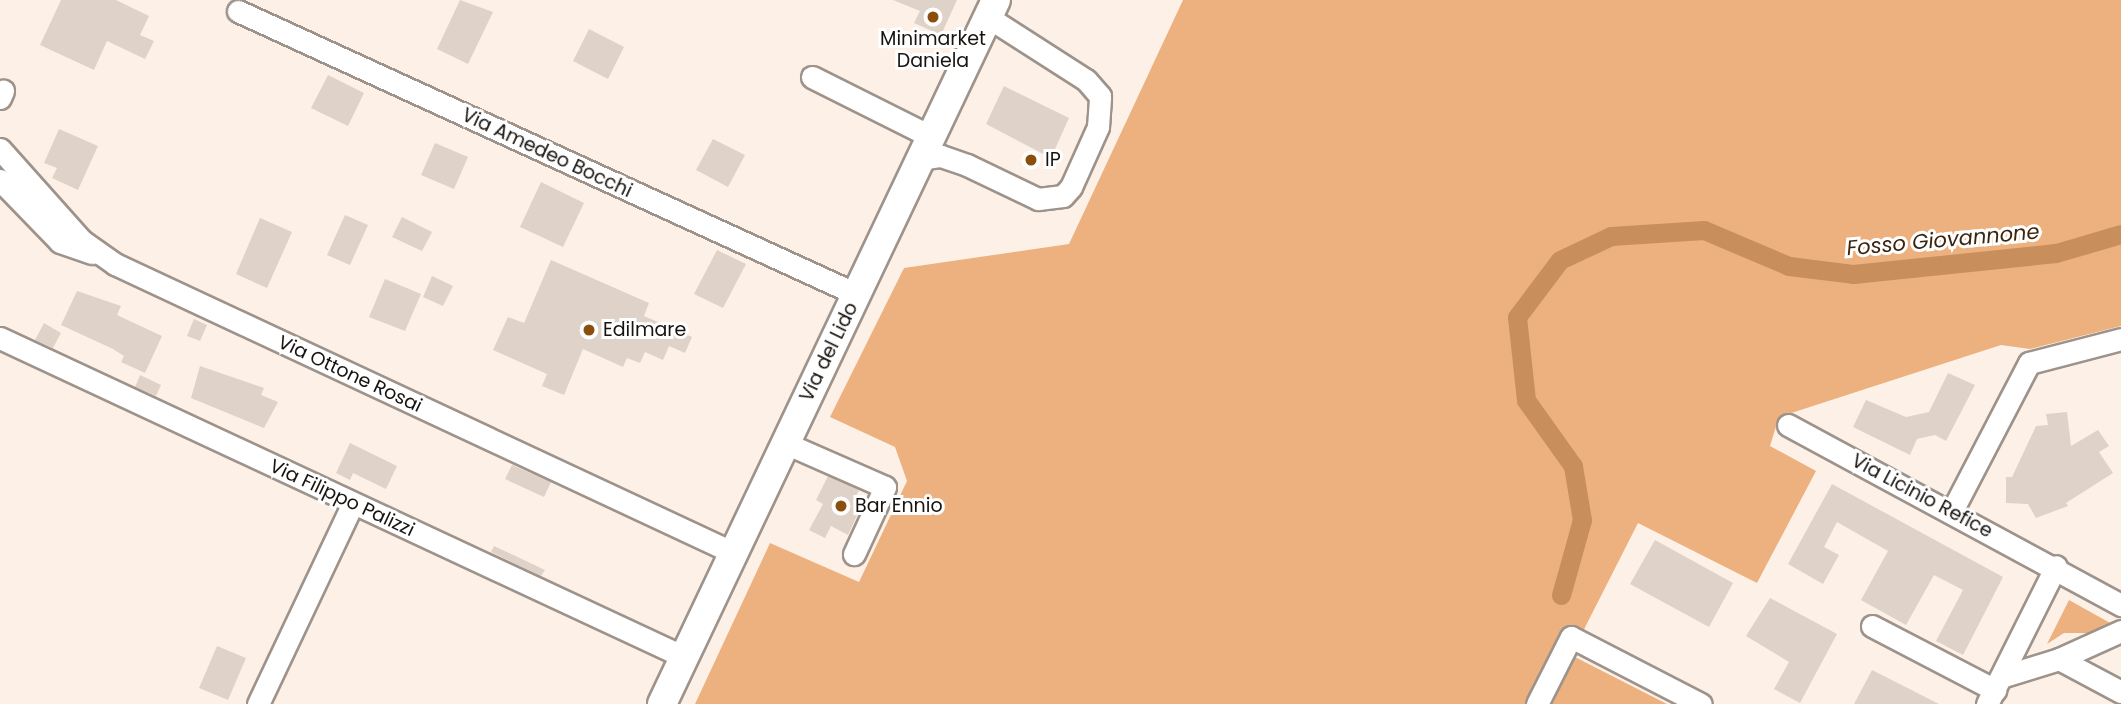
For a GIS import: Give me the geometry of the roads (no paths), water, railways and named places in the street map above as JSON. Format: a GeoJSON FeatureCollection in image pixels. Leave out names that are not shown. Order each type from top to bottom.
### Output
{"type":"FeatureCollection","features":[{"type":"Feature","properties":{"kind":"main road","name":"Via del Lido"},"geometry":{"type":"LineString","coordinates":[[660,703],[992,9]]}},
{"type":"Feature","properties":{"kind":"street"},"geometry":{"type":"LineString","coordinates":[[812,77],[941,156],[967,165],[1038,199],[1063,196],[1071,187],[1098,127],[1100,96],[1086,80],[992,9]]}},
{"type":"Feature","properties":{"kind":"street","name":"Via Amedeo Bocchi"},"geometry":{"type":"LineString","coordinates":[[238,11],[856,295]]}},
{"type":"Feature","properties":{"kind":"street","name":"Via Ottone Rosai"},"geometry":{"type":"LineString","coordinates":[[0,149],[98,254],[734,553]]}},
{"type":"Feature","properties":{"kind":"street"},"geometry":{"type":"LineString","coordinates":[[0,180],[60,242],[98,254]]}},
{"type":"Feature","properties":{"kind":"street","name":"Via Filippo Palizzi"},"geometry":{"type":"LineString","coordinates":[[0,338],[684,657]]}},
{"type":"Feature","properties":{"kind":"street"},"geometry":{"type":"LineString","coordinates":[[1952,511],[2029,363],[2121,339]]}},
{"type":"Feature","properties":{"kind":"street","name":"Via Licinio Refice"},"geometry":{"type":"LineString","coordinates":[[1788,425],[2056,566],[2121,605]]}},
{"type":"Feature","properties":{"kind":"street"},"geometry":{"type":"LineString","coordinates":[[785,443],[885,486],[854,554]]}},
{"type":"Feature","properties":{"kind":"street"},"geometry":{"type":"LineString","coordinates":[[258,704],[353,503]]}},
{"type":"Feature","properties":{"kind":"street"},"geometry":{"type":"LineString","coordinates":[[1994,690],[2056,566]]}},
{"type":"Feature","properties":{"kind":"street"},"geometry":{"type":"LineString","coordinates":[[1872,626],[1994,690]]}},
{"type":"Feature","properties":{"kind":"street"},"geometry":{"type":"LineString","coordinates":[[1994,690],[2121,631]]}},
{"type":"Feature","properties":{"kind":"street"},"geometry":{"type":"LineString","coordinates":[[1537,704],[1571,637],[1701,704]]}},
{"type":"Feature","properties":{"kind":"street"},"geometry":{"type":"LineString","coordinates":[[2059,659],[2121,692]]}},
{"type":"Feature","properties":{"kind":"waterway","name":"Fosso Giovannone"},"geometry":{"type":"LineString","coordinates":[[1561,595],[1582,520],[1573,466],[1526,400],[1517,317],[1560,260],[1611,236],[1704,230],[1789,266],[1853,274],[2056,253],[2121,234]]}},
{"type":"Feature","properties":{"kind":"place","name":"Minimarket Daniela"},"geometry":{"type":"Point","coordinates":[933,17]}},
{"type":"Feature","properties":{"kind":"place","name":"IP"},"geometry":{"type":"Point","coordinates":[1031,160]}},
{"type":"Feature","properties":{"kind":"place","name":"Edilmare"},"geometry":{"type":"Point","coordinates":[589,330]}},
{"type":"Feature","properties":{"kind":"place","name":"Bar Ennio"},"geometry":{"type":"Point","coordinates":[841,506]}}]}
